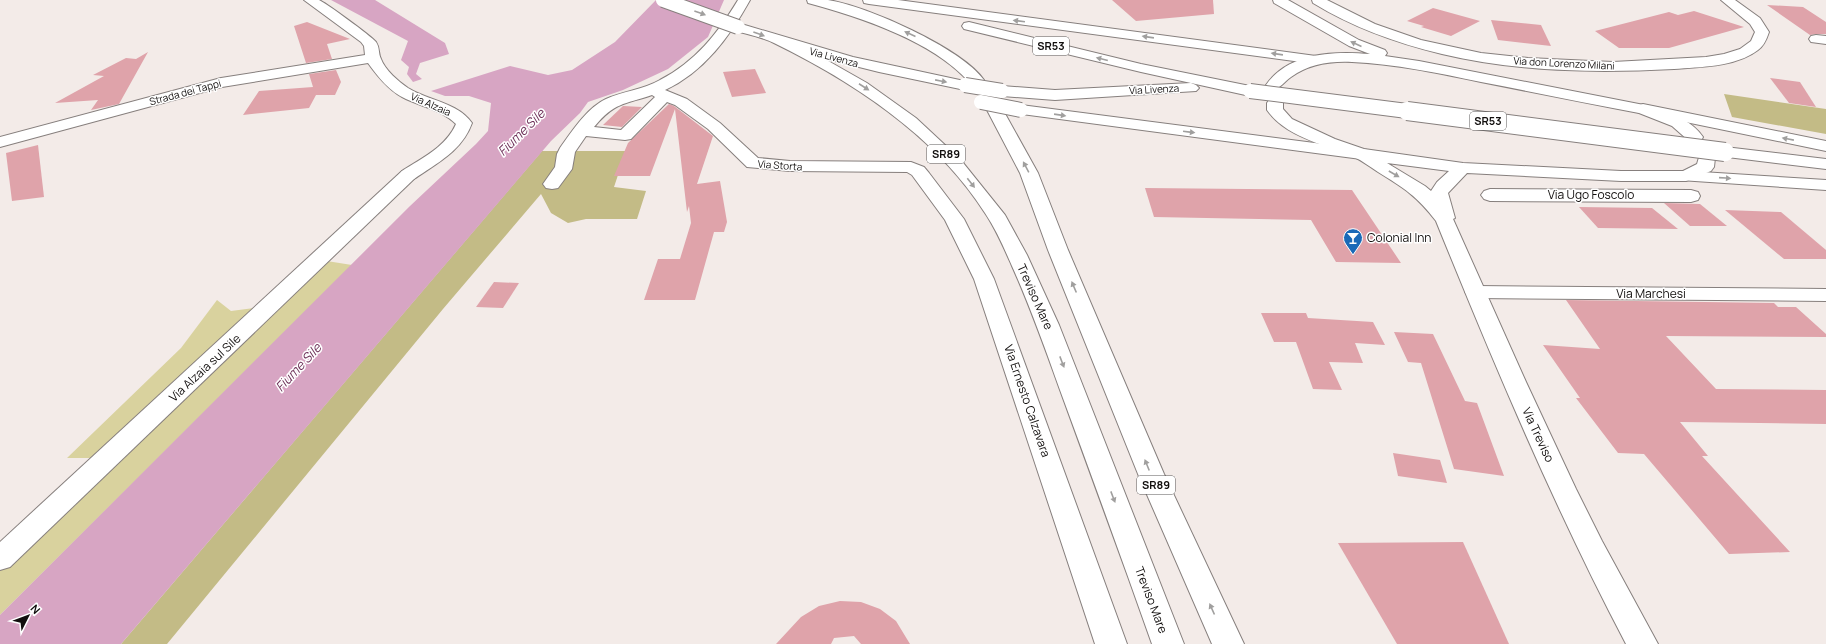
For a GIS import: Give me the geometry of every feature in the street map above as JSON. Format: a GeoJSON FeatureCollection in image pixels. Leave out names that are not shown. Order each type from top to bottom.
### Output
{"type":"FeatureCollection","features":[{"type":"Feature","properties":{"kind":"main road","name":"Via Alzaia"},"geometry":{"type":"LineString","coordinates":[[310,0],[366,39],[371,45],[373,58],[387,77],[404,92],[457,115],[464,123],[461,134],[444,151],[408,174]]}},
{"type":"Feature","properties":{"kind":"main road","name":"Via Livenza"},"geometry":{"type":"LineString","coordinates":[[664,0],[781,42],[872,67],[970,83],[993,101],[1055,95],[1192,88],[1250,91]]}},
{"type":"Feature","properties":{"kind":"main road"},"geometry":{"type":"LineString","coordinates":[[582,131],[625,135],[659,93],[662,86],[690,68],[708,53],[736,16],[744,0]]}},
{"type":"Feature","properties":{"kind":"main road"},"geometry":{"type":"LineString","coordinates":[[813,0],[883,22],[923,40],[949,58],[970,83]]}},
{"type":"Feature","properties":{"kind":"main road","name":"Via Livenza"},"geometry":{"type":"LineString","coordinates":[[852,0],[1141,68],[1250,91]]}},
{"type":"Feature","properties":{"kind":"main road"},"geometry":{"type":"LineString","coordinates":[[869,0],[1321,59],[1347,57],[1419,65],[1826,146]]}},
{"type":"Feature","properties":{"kind":"main road"},"geometry":{"type":"LineString","coordinates":[[1279,0],[1354,43],[1419,65]]}},
{"type":"Feature","properties":{"kind":"main road","name":"Via don Lorenzo Milani"},"geometry":{"type":"LineString","coordinates":[[1318,0],[1342,15],[1402,39],[1450,51],[1506,60],[1574,65],[1637,66],[1717,60],[1740,54],[1754,47],[1762,32],[1755,21],[1727,0]]}},
{"type":"Feature","properties":{"kind":"main road"},"geometry":{"type":"LineString","coordinates":[[1274,85],[1286,73],[1298,66],[1321,59],[1331,52],[1333,45],[1326,28]]}},
{"type":"Feature","properties":{"kind":"main road","name":"Treviso Mare"},"geometry":{"type":"LineString","coordinates":[[781,42],[841,72],[892,106],[932,140],[958,167],[995,214],[1027,278],[1048,325],[1168,644]]}},
{"type":"Feature","properties":{"kind":"main road"},"geometry":{"type":"LineString","coordinates":[[802,52],[938,92],[993,101],[1021,110],[1463,168],[1621,176],[1686,176],[1826,185]]}},
{"type":"Feature","properties":{"kind":"main road","name":"Strada dei Tappi"},"geometry":{"type":"LineString","coordinates":[[0,142],[232,80],[373,58]]}},
{"type":"Feature","properties":{"kind":"main road","name":"SR53"},"geometry":{"type":"LineString","coordinates":[[1250,91],[1826,164]]}},
{"type":"Feature","properties":{"kind":"main road"},"geometry":{"type":"LineString","coordinates":[[552,184],[564,167],[566,152],[601,109],[614,102],[659,93]]}},
{"type":"Feature","properties":{"kind":"main road","name":"Via Storta"},"geometry":{"type":"LineString","coordinates":[[659,93],[680,102],[714,126],[753,163],[790,166],[911,167],[918,171]]}},
{"type":"Feature","properties":{"kind":"main road","name":"SR89"},"geometry":{"type":"LineString","coordinates":[[993,101],[1029,173],[1058,250],[1151,474],[1228,644]]}},
{"type":"Feature","properties":{"kind":"main road"},"geometry":{"type":"LineString","coordinates":[[1275,103],[1276,110],[1286,122],[1329,143],[1361,154]]}},
{"type":"Feature","properties":{"kind":"main road"},"geometry":{"type":"LineString","coordinates":[[1643,109],[1672,120],[1690,130],[1695,137]]}},
{"type":"Feature","properties":{"kind":"main road","name":"Via Treviso"},"geometry":{"type":"LineString","coordinates":[[1361,154],[1419,190],[1432,203],[1445,221]]}},
{"type":"Feature","properties":{"kind":"main road"},"geometry":{"type":"LineString","coordinates":[[1686,176],[1705,167],[1706,158]]}},
{"type":"Feature","properties":{"kind":"main road","name":"Via Treviso"},"geometry":{"type":"LineString","coordinates":[[1463,168],[1442,186],[1439,193],[1445,221],[1525,407],[1609,584],[1642,644]]}},
{"type":"Feature","properties":{"kind":"main road","name":"Via Ernesto Calzavara"},"geometry":{"type":"LineString","coordinates":[[918,171],[954,219],[984,279],[1111,644]]}},
{"type":"Feature","properties":{"kind":"main road","name":"Via Alzaia sul Sile"},"geometry":{"type":"LineString","coordinates":[[0,559],[408,174]]}},
{"type":"Feature","properties":{"kind":"main road"},"geometry":{"type":"LineString","coordinates":[[1621,176],[1643,195]]}},
{"type":"Feature","properties":{"kind":"main road","name":"Via Ugo Foscolo"},"geometry":{"type":"LineString","coordinates":[[1490,195],[1691,196]]}},
{"type":"Feature","properties":{"kind":"main road","name":"Via Marchesi"},"geometry":{"type":"LineString","coordinates":[[1476,292],[1826,295]]}},
{"type":"Feature","properties":{"kind":"shaded area"},"geometry":{"type":"Polygon","coordinates":[[[1724,94],[1826,109],[1826,134],[1732,117],[1724,94]]]}},
{"type":"Feature","properties":{"kind":"shaded area"},"geometry":{"type":"Polygon","coordinates":[[[542,151],[626,151],[614,187],[646,191],[637,219],[586,219],[568,223],[551,213],[541,194],[443,309],[167,644],[121,644],[542,151]]]}},
{"type":"Feature","properties":{"kind":"shaded area"},"geometry":{"type":"Polygon","coordinates":[[[314,259],[352,265],[0,615],[0,545],[95,458],[67,458],[181,348],[217,300],[231,311],[262,307],[314,259]]]}},
{"type":"Feature","properties":{"kind":"water"},"geometry":{"type":"Polygon","coordinates":[[[331,0],[375,0],[445,43],[449,54],[420,63],[416,74],[422,79],[413,82],[407,74],[409,67],[401,60],[408,41],[331,0]]]}},
{"type":"Feature","properties":{"kind":"water","name":"Fiume Sile"},"geometry":{"type":"Polygon","coordinates":[[[656,0],[724,0],[708,37],[668,69],[623,90],[588,102],[580,113],[551,141],[121,644],[0,644],[0,615],[410,206],[488,131],[491,103],[469,96],[445,96],[431,91],[510,66],[548,75],[572,70],[615,42],[656,0]]]}},
{"type":"Feature","properties":{"kind":"building"},"geometry":{"type":"Polygon","coordinates":[[[1112,0],[1213,0],[1214,14],[1136,21],[1112,0]]]}},
{"type":"Feature","properties":{"kind":"building"},"geometry":{"type":"Polygon","coordinates":[[[1767,5],[1803,7],[1826,22],[1826,34],[1810,35],[1767,5]]]}},
{"type":"Feature","properties":{"kind":"building"},"geometry":{"type":"Polygon","coordinates":[[[1433,8],[1480,21],[1451,36],[1407,21],[1433,8]]]}},
{"type":"Feature","properties":{"kind":"building"},"geometry":{"type":"Polygon","coordinates":[[[1694,11],[1744,27],[1669,48],[1619,48],[1595,31],[1669,12],[1678,15],[1694,11]]]}},
{"type":"Feature","properties":{"kind":"building"},"geometry":{"type":"Polygon","coordinates":[[[1491,20],[1541,25],[1551,46],[1498,40],[1491,20]]]}},
{"type":"Feature","properties":{"kind":"building"},"geometry":{"type":"Polygon","coordinates":[[[307,22],[350,39],[327,44],[332,59],[306,63],[294,26],[307,22]]]}},
{"type":"Feature","properties":{"kind":"building"},"geometry":{"type":"Polygon","coordinates":[[[148,52],[119,104],[91,110],[98,100],[55,103],[104,76],[93,75],[126,58],[136,59],[148,52]]]}},
{"type":"Feature","properties":{"kind":"building"},"geometry":{"type":"Polygon","coordinates":[[[755,69],[766,93],[732,97],[723,72],[755,69]]]}},
{"type":"Feature","properties":{"kind":"building"},"geometry":{"type":"Polygon","coordinates":[[[336,70],[341,82],[335,95],[316,95],[309,108],[243,115],[259,91],[313,87],[309,74],[336,70]]]}},
{"type":"Feature","properties":{"kind":"building"},"geometry":{"type":"Polygon","coordinates":[[[1770,78],[1800,82],[1816,107],[1789,103],[1770,78]]]}},
{"type":"Feature","properties":{"kind":"building"},"geometry":{"type":"Polygon","coordinates":[[[669,104],[674,106],[713,136],[697,184],[720,181],[727,222],[724,232],[714,232],[695,300],[644,300],[658,259],[680,259],[691,223],[689,206],[687,212],[675,109],[650,176],[614,176],[628,143],[669,104]]]}},
{"type":"Feature","properties":{"kind":"building"},"geometry":{"type":"Polygon","coordinates":[[[623,106],[642,107],[622,127],[603,125],[623,106]]]}},
{"type":"Feature","properties":{"kind":"building"},"geometry":{"type":"Polygon","coordinates":[[[38,145],[44,197],[12,201],[6,153],[38,145]]]}},
{"type":"Feature","properties":{"kind":"building"},"geometry":{"type":"Polygon","coordinates":[[[1145,188],[1352,190],[1401,263],[1336,262],[1311,220],[1154,217],[1145,188]]]}},
{"type":"Feature","properties":{"kind":"building"},"geometry":{"type":"Polygon","coordinates":[[[1664,203],[1700,204],[1727,226],[1690,226],[1664,203]]]}},
{"type":"Feature","properties":{"kind":"building"},"geometry":{"type":"Polygon","coordinates":[[[1579,207],[1652,208],[1678,229],[1598,228],[1579,207]]]}},
{"type":"Feature","properties":{"kind":"building"},"geometry":{"type":"Polygon","coordinates":[[[1725,210],[1781,212],[1826,250],[1826,259],[1784,259],[1725,210]]]}},
{"type":"Feature","properties":{"kind":"building"},"geometry":{"type":"Polygon","coordinates":[[[494,282],[519,283],[503,308],[476,307],[494,282]]]}},
{"type":"Feature","properties":{"kind":"building"},"geometry":{"type":"Polygon","coordinates":[[[1566,300],[1774,303],[1778,307],[1796,307],[1826,334],[1826,337],[1666,336],[1716,389],[1826,390],[1826,424],[1680,422],[1708,456],[1702,456],[1790,552],[1729,554],[1644,454],[1618,453],[1576,398],[1580,398],[1543,345],[1600,349],[1566,300]]]}},
{"type":"Feature","properties":{"kind":"building"},"geometry":{"type":"Polygon","coordinates":[[[1261,313],[1306,313],[1308,318],[1373,322],[1385,345],[1355,343],[1363,363],[1329,362],[1342,390],[1313,389],[1296,342],[1274,342],[1261,313]]]}},
{"type":"Feature","properties":{"kind":"building"},"geometry":{"type":"Polygon","coordinates":[[[1394,332],[1433,334],[1465,401],[1477,403],[1504,476],[1454,469],[1421,363],[1408,362],[1394,332]]]}},
{"type":"Feature","properties":{"kind":"building"},"geometry":{"type":"Polygon","coordinates":[[[1393,453],[1440,460],[1447,483],[1398,476],[1393,453]]]}},
{"type":"Feature","properties":{"kind":"building"},"geometry":{"type":"Polygon","coordinates":[[[1463,542],[1509,644],[1397,644],[1338,543],[1463,542]]]}},
{"type":"Feature","properties":{"kind":"building"},"geometry":{"type":"Polygon","coordinates":[[[840,601],[861,602],[880,609],[896,621],[910,644],[861,644],[854,636],[834,638],[831,644],[776,644],[801,617],[819,606],[840,601]]]}},
{"type":"Feature","properties":{"kind":"place","name":"Colonial Inn"},"geometry":{"type":"Point","coordinates":[1353,255]}}]}
